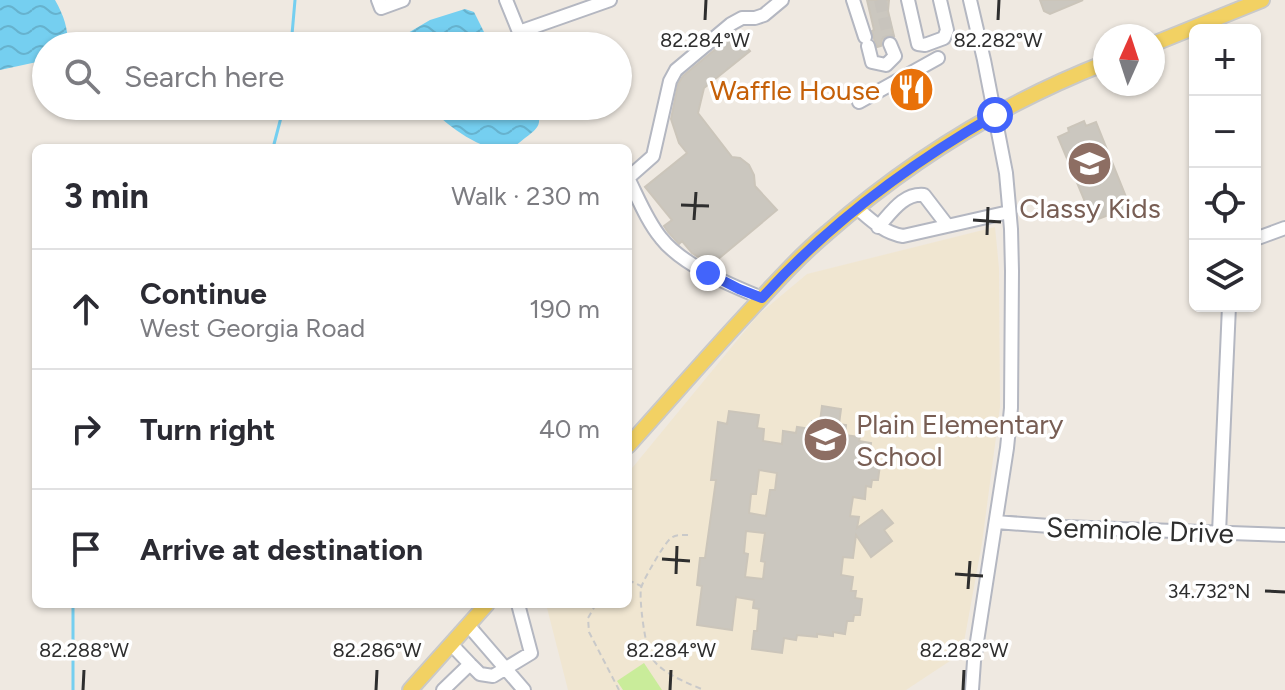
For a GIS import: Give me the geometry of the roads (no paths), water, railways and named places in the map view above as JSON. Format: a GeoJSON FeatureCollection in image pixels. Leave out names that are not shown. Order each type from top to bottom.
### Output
{"type":"FeatureCollection","features":[{"type":"Feature","properties":{"kind":"main road"},"geometry":{"type":"LineString","coordinates":[[1165,39],[1262,0]]}},
{"type":"Feature","properties":{"kind":"main road"},"geometry":{"type":"LineString","coordinates":[[632,442],[762,298],[815,244],[857,208],[942,145],[1026,97],[1093,68]]}},
{"type":"Feature","properties":{"kind":"main road"},"geometry":{"type":"LineString","coordinates":[[410,690],[483,608]]}},
{"type":"Feature","properties":{"kind":"street"},"geometry":{"type":"LineString","coordinates":[[378,0],[381,8],[403,0]]}},
{"type":"Feature","properties":{"kind":"street"},"geometry":{"type":"LineString","coordinates":[[506,0],[519,32],[610,0]]}},
{"type":"Feature","properties":{"kind":"street"},"geometry":{"type":"LineString","coordinates":[[632,174],[653,156],[670,81],[676,70],[731,24],[742,18],[764,15],[782,0]]}},
{"type":"Feature","properties":{"kind":"street"},"geometry":{"type":"LineString","coordinates":[[855,0],[872,62],[886,65],[895,56],[890,44]]}},
{"type":"Feature","properties":{"kind":"street"},"geometry":{"type":"LineString","coordinates":[[908,0],[918,44],[925,45],[944,38],[947,30],[940,0]]}},
{"type":"Feature","properties":{"kind":"street"},"geometry":{"type":"LineString","coordinates":[[970,0],[1006,173],[1012,271],[1011,408],[972,690]]}},
{"type":"Feature","properties":{"kind":"street"},"geometry":{"type":"LineString","coordinates":[[859,102],[938,58]]}},
{"type":"Feature","properties":{"kind":"street"},"geometry":{"type":"LineString","coordinates":[[632,185],[659,236],[676,254],[739,289],[762,298]]}},
{"type":"Feature","properties":{"kind":"street"},"geometry":{"type":"LineString","coordinates":[[878,227],[903,200],[916,194],[924,195],[947,225]]}},
{"type":"Feature","properties":{"kind":"street"},"geometry":{"type":"LineString","coordinates":[[857,208],[878,227],[903,236],[1009,212]]}},
{"type":"Feature","properties":{"kind":"street"},"geometry":{"type":"LineString","coordinates":[[1261,237],[1285,228]]}},
{"type":"Feature","properties":{"kind":"street"},"geometry":{"type":"LineString","coordinates":[[1219,533],[1229,312]]}},
{"type":"Feature","properties":{"kind":"street","name":"Seminole Drive"},"geometry":{"type":"LineString","coordinates":[[996,522],[1285,535]]}},
{"type":"Feature","properties":{"kind":"street"},"geometry":{"type":"LineString","coordinates":[[451,644],[480,674],[493,676],[531,653],[519,608]]}},
{"type":"Feature","properties":{"kind":"street"},"geometry":{"type":"LineString","coordinates":[[468,625],[524,690]]}},
{"type":"Feature","properties":{"kind":"street"},"geometry":{"type":"LineString","coordinates":[[443,690],[470,664]]}},
{"type":"Feature","properties":{"kind":"water"},"geometry":{"type":"Polygon","coordinates":[[[0,0],[55,0],[67,32],[32,32],[32,63],[0,70],[0,0]]]}},
{"type":"Feature","properties":{"kind":"water"},"geometry":{"type":"Polygon","coordinates":[[[465,9],[474,12],[484,32],[410,32],[430,20],[465,9]]]}},
{"type":"Feature","properties":{"kind":"water"},"geometry":{"type":"Polygon","coordinates":[[[539,120],[534,131],[517,144],[482,144],[444,121],[539,120]]]}},
{"type":"Feature","properties":{"kind":"waterway"},"geometry":{"type":"LineString","coordinates":[[292,32],[295,0]]}},
{"type":"Feature","properties":{"kind":"waterway"},"geometry":{"type":"LineString","coordinates":[[274,144],[280,120]]}},
{"type":"Feature","properties":{"kind":"waterway"},"geometry":{"type":"LineString","coordinates":[[73,608],[73,690]]}},
{"type":"Feature","properties":{"kind":"tunnel"},"geometry":{"type":"LineString","coordinates":[[880,0],[890,44]]}},
{"type":"Feature","properties":{"kind":"place","name":"Waffle House"},"geometry":{"type":"Point","coordinates":[911,90]}},
{"type":"Feature","properties":{"kind":"place","name":"Classy Kids"},"geometry":{"type":"Point","coordinates":[1090,163]}},
{"type":"Feature","properties":{"kind":"place","name":"Plain Elementary School"},"geometry":{"type":"Point","coordinates":[825,440]}}]}
